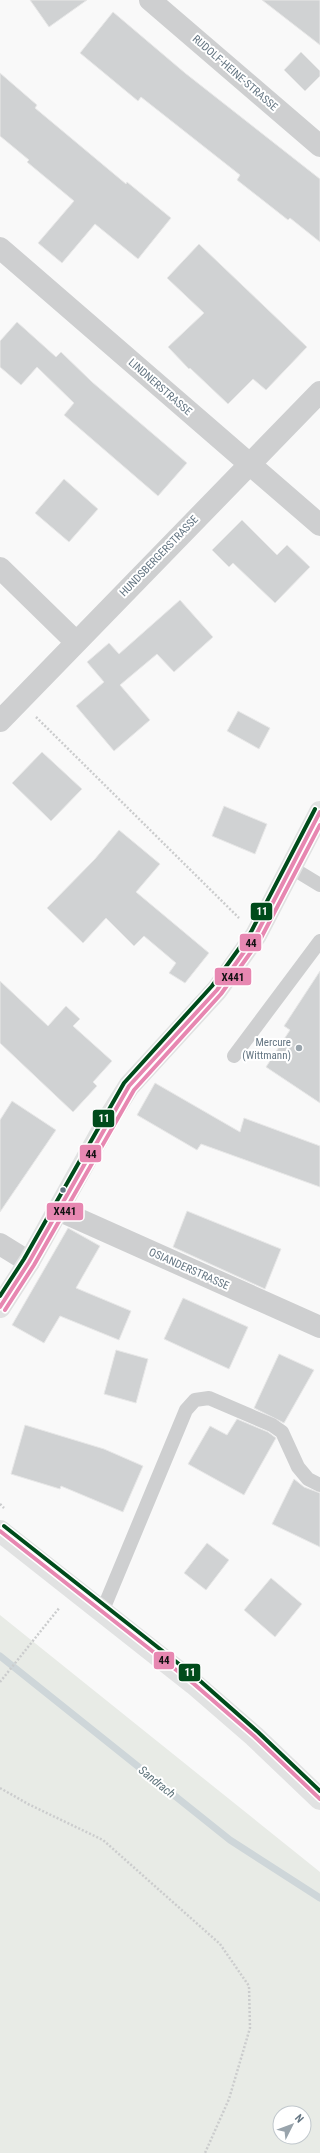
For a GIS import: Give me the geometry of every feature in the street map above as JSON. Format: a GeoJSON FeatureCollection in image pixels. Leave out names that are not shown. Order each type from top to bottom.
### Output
{"type":"FeatureCollection","features":[{"type":"Feature","properties":{"kind":"street","name":"RUDOLF-HEINE-STRASSE"},"geometry":{"type":"LineString","coordinates":[[150,0],[320,146]]}},
{"type":"Feature","properties":{"kind":"street","name":"LINDNERSTRASSE"},"geometry":{"type":"LineString","coordinates":[[0,248],[320,526]]}},
{"type":"Feature","properties":{"kind":"street","name":"HUNDSBERGERSTRASSE"},"geometry":{"type":"LineString","coordinates":[[0,721],[248,464],[320,392]]}},
{"type":"Feature","properties":{"kind":"street"},"geometry":{"type":"LineString","coordinates":[[0,568],[76,642]]}},
{"type":"Feature","properties":{"kind":"street"},"geometry":{"type":"LineString","coordinates":[[0,1307],[29,1262],[129,1086],[213,995],[256,935],[320,812]]}},
{"type":"Feature","properties":{"kind":"street","name":"OSIANDERSTRASSE"},"geometry":{"type":"LineString","coordinates":[[58,1210],[320,1328]]}},
{"type":"Feature","properties":{"kind":"street"},"geometry":{"type":"LineString","coordinates":[[0,1244],[29,1262]]}},
{"type":"Feature","properties":{"kind":"street"},"geometry":{"type":"LineString","coordinates":[[0,1531],[254,1736],[320,1799]]}},
{"type":"Feature","properties":{"kind":"lane"},"geometry":{"type":"LineString","coordinates":[[292,868],[320,885]]}},
{"type":"Feature","properties":{"kind":"lane"},"geometry":{"type":"LineString","coordinates":[[234,1056],[320,941]]}},
{"type":"Feature","properties":{"kind":"lane"},"geometry":{"type":"LineString","coordinates":[[102,1612],[186,1410],[195,1400],[209,1398],[272,1425],[282,1432],[298,1467],[308,1479],[320,1485]]}},
{"type":"Feature","properties":{"kind":"path"},"geometry":{"type":"LineString","coordinates":[[20,701],[256,935]]}},
{"type":"Feature","properties":{"kind":"path"},"geometry":{"type":"LineString","coordinates":[[0,1682],[46,1625]]}},
{"type":"Feature","properties":{"kind":"path"},"geometry":{"type":"LineString","coordinates":[[0,1788],[28,1804],[104,1840],[220,1944],[249,1986],[250,2028],[229,2099],[205,2153]]}},
{"type":"Feature","properties":{"kind":"shaded area"},"geometry":{"type":"Polygon","coordinates":[[[0,1615],[320,1872],[320,2153],[0,2153],[0,1615]]]}},
{"type":"Feature","properties":{"kind":"building"},"geometry":{"type":"Polygon","coordinates":[[[30,0],[87,0],[49,27],[30,0]]]}},
{"type":"Feature","properties":{"kind":"building"},"geometry":{"type":"Polygon","coordinates":[[[262,0],[320,0],[320,45],[262,0]]]}},
{"type":"Feature","properties":{"kind":"building"},"geometry":{"type":"Polygon","coordinates":[[[113,12],[185,73],[320,179],[320,242],[290,218],[288,220],[237,180],[240,175],[141,97],[138,101],[80,53],[113,12]]]}},
{"type":"Feature","properties":{"kind":"building"},"geometry":{"type":"Polygon","coordinates":[[[301,52],[320,71],[320,76],[305,91],[284,70],[301,52]]]}},
{"type":"Feature","properties":{"kind":"building"},"geometry":{"type":"Polygon","coordinates":[[[0,73],[37,105],[35,108],[126,184],[127,182],[171,218],[138,259],[95,224],[62,263],[38,243],[74,201],[27,162],[29,160],[0,136],[0,73]]]}},
{"type":"Feature","properties":{"kind":"building"},"geometry":{"type":"Polygon","coordinates":[[[199,244],[307,347],[266,390],[253,379],[228,404],[190,368],[189,369],[168,347],[204,313],[167,278],[199,244]]]}},
{"type":"Feature","properties":{"kind":"building"},"geometry":{"type":"Polygon","coordinates":[[[17,322],[56,357],[61,352],[92,382],[187,463],[158,496],[64,415],[74,403],[37,367],[21,385],[0,367],[0,341],[17,322]]]}},
{"type":"Feature","properties":{"kind":"building"},"geometry":{"type":"Polygon","coordinates":[[[64,479],[98,509],[69,542],[35,513],[64,479]]]}},
{"type":"Feature","properties":{"kind":"building"},"geometry":{"type":"Polygon","coordinates":[[[242,520],[277,555],[287,545],[310,567],[275,603],[233,563],[229,567],[212,550],[242,520]]]}},
{"type":"Feature","properties":{"kind":"building"},"geometry":{"type":"Polygon","coordinates":[[[180,600],[213,637],[174,672],[157,654],[120,685],[150,720],[114,751],[76,706],[104,682],[87,662],[109,643],[119,654],[180,600]]]}},
{"type":"Feature","properties":{"kind":"building"},"geometry":{"type":"Polygon","coordinates":[[[238,711],[270,728],[259,749],[227,731],[238,711]]]}},
{"type":"Feature","properties":{"kind":"building"},"geometry":{"type":"Polygon","coordinates":[[[42,752],[82,789],[51,821],[12,783],[42,752]]]}},
{"type":"Feature","properties":{"kind":"building"},"geometry":{"type":"Polygon","coordinates":[[[224,806],[267,824],[255,854],[212,836],[224,806]]]}},
{"type":"Feature","properties":{"kind":"building"},"geometry":{"type":"Polygon","coordinates":[[[119,830],[160,864],[136,892],[209,953],[185,983],[169,973],[176,963],[144,936],[134,946],[106,918],[83,943],[47,908],[95,859],[119,830]]]}},
{"type":"Feature","properties":{"kind":"building","name":"Mercure (Wittmann)"},"geometry":{"type":"Polygon","coordinates":[[[320,971],[320,1103],[266,1067],[290,1030],[284,1026],[320,971]]]}},
{"type":"Feature","properties":{"kind":"building"},"geometry":{"type":"Polygon","coordinates":[[[0,981],[48,1026],[66,1006],[80,1019],[73,1026],[112,1061],[93,1082],[97,1086],[73,1112],[0,1043],[0,981]]]}},
{"type":"Feature","properties":{"kind":"building"},"geometry":{"type":"Polygon","coordinates":[[[155,1083],[240,1132],[244,1118],[320,1146],[320,1187],[201,1144],[197,1150],[137,1115],[155,1083]]]}},
{"type":"Feature","properties":{"kind":"building"},"geometry":{"type":"Polygon","coordinates":[[[12,1101],[56,1130],[0,1212],[0,1120],[12,1101]]]}},
{"type":"Feature","properties":{"kind":"building"},"geometry":{"type":"Polygon","coordinates":[[[187,1211],[281,1249],[265,1289],[173,1247],[187,1211]]]}},
{"type":"Feature","properties":{"kind":"building"},"geometry":{"type":"Polygon","coordinates":[[[68,1228],[100,1246],[76,1288],[131,1311],[119,1340],[60,1316],[44,1343],[12,1325],[68,1228]]]}},
{"type":"Feature","properties":{"kind":"building"},"geometry":{"type":"Polygon","coordinates":[[[183,1298],[248,1327],[229,1369],[164,1339],[183,1298]]]}},
{"type":"Feature","properties":{"kind":"building"},"geometry":{"type":"Polygon","coordinates":[[[116,1350],[148,1359],[136,1403],[104,1394],[116,1350]]]}},
{"type":"Feature","properties":{"kind":"building"},"geometry":{"type":"Polygon","coordinates":[[[279,1354],[314,1370],[284,1423],[254,1408],[279,1354]]]}},
{"type":"Feature","properties":{"kind":"building"},"geometry":{"type":"Polygon","coordinates":[[[237,1419],[268,1432],[276,1438],[244,1495],[188,1464],[210,1426],[227,1435],[237,1419]]]}},
{"type":"Feature","properties":{"kind":"building"},"geometry":{"type":"Polygon","coordinates":[[[25,1425],[104,1449],[143,1466],[123,1512],[61,1486],[60,1489],[11,1474],[25,1425]]]}},
{"type":"Feature","properties":{"kind":"building"},"geometry":{"type":"Polygon","coordinates":[[[294,1479],[304,1487],[320,1493],[320,1547],[272,1524],[294,1479]]]}},
{"type":"Feature","properties":{"kind":"building"},"geometry":{"type":"Polygon","coordinates":[[[207,1543],[229,1560],[206,1590],[184,1573],[207,1543]]]}},
{"type":"Feature","properties":{"kind":"building"},"geometry":{"type":"Polygon","coordinates":[[[271,1578],[302,1604],[275,1637],[244,1610],[271,1578]]]}},
{"type":"Feature","properties":{"kind":"waterway","name":"Sandrach"},"geometry":{"type":"LineString","coordinates":[[0,1656],[230,1840],[320,1898]]}},
{"type":"Feature","properties":{"kind":"transit line","name":"11"},"geometry":{"type":"LineString","coordinates":[[0,1296],[24,1259],[124,1083],[212,986],[251,932],[315,809]]}},
{"type":"Feature","properties":{"kind":"transit line","name":"44"},"geometry":{"type":"LineString","coordinates":[[0,1307],[29,1262],[129,1086],[217,990],[256,935],[320,812]]}},
{"type":"Feature","properties":{"kind":"transit line","name":"X441"},"geometry":{"type":"LineString","coordinates":[[5,1310],[34,1265],[134,1090],[221,994],[261,938],[320,825]]}},
{"type":"Feature","properties":{"kind":"transit line","name":"11"},"geometry":{"type":"LineString","coordinates":[[4,1526],[198,1679],[258,1732],[320,1791]]}},
{"type":"Feature","properties":{"kind":"transit line","name":"44"},"geometry":{"type":"LineString","coordinates":[[0,1531],[194,1684],[254,1736],[320,1799]]}},
{"type":"Feature","properties":{"kind":"place","name":"Mercure (Wittmann)"},"geometry":{"type":"Point","coordinates":[299,1048]}}]}
